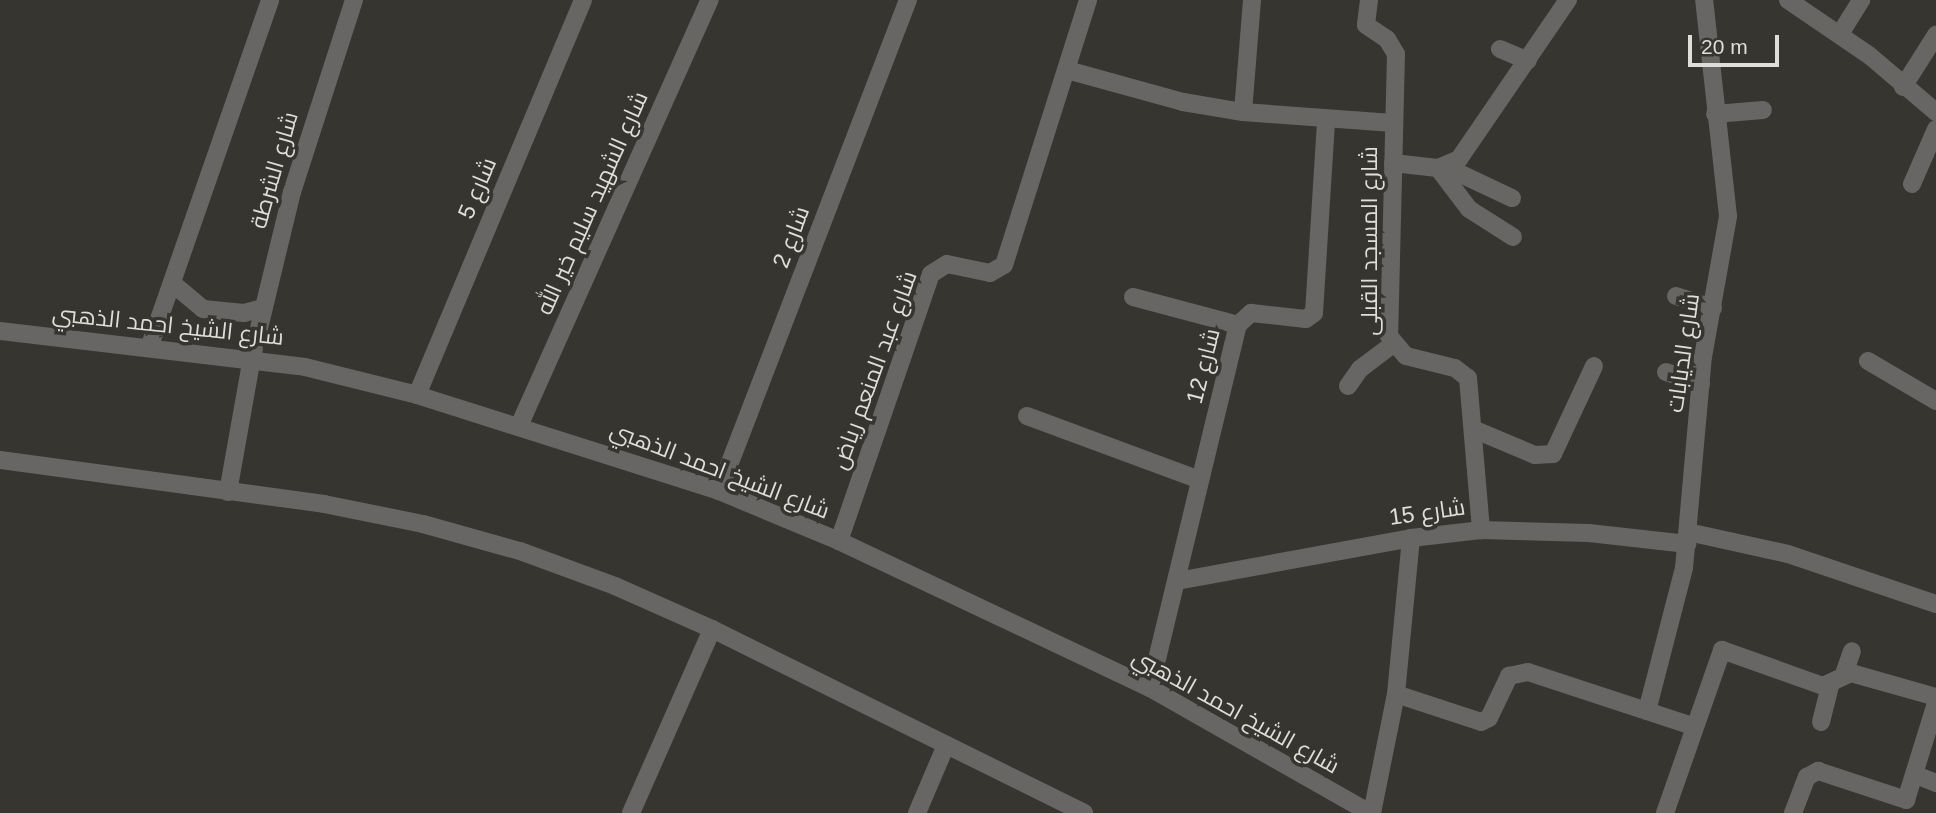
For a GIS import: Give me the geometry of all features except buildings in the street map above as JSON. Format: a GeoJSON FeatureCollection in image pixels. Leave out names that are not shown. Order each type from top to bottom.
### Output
{"type":"FeatureCollection","features":[{"type":"Feature","properties":{"kind":"street"},"geometry":{"type":"LineString","coordinates":[[149,348],[270,0]]}},
{"type":"Feature","properties":{"kind":"street","name":"شارع الشرطة"},"geometry":{"type":"LineString","coordinates":[[228,492],[263,308],[308,133],[354,0]]}},
{"type":"Feature","properties":{"kind":"street","name":"شارع 5"},"geometry":{"type":"LineString","coordinates":[[416,395],[583,0]]}},
{"type":"Feature","properties":{"kind":"street","name":"شارع الشهيد سليم خير الله"},"geometry":{"type":"LineString","coordinates":[[519,426],[710,0]]}},
{"type":"Feature","properties":{"kind":"street","name":"شارع 2"},"geometry":{"type":"LineString","coordinates":[[719,491],[908,0]]}},
{"type":"Feature","properties":{"kind":"street","name":"شارع عبد المنعم رياض"},"geometry":{"type":"LineString","coordinates":[[839,541],[932,274],[947,264],[990,273],[1004,265],[1088,0]]}},
{"type":"Feature","properties":{"kind":"street"},"geometry":{"type":"LineString","coordinates":[[1243,113],[1252,0]]}},
{"type":"Feature","properties":{"kind":"street","name":"شارع المسجد القبلى"},"geometry":{"type":"LineString","coordinates":[[1369,0],[1366,25],[1395,48],[1392,123],[1392,345],[1406,356],[1455,368],[1468,378],[1481,530]]}},
{"type":"Feature","properties":{"kind":"street"},"geometry":{"type":"LineString","coordinates":[[1442,168],[1459,159],[1568,0]]}},
{"type":"Feature","properties":{"kind":"street","name":"شارع الديابات"},"geometry":{"type":"LineString","coordinates":[[1647,711],[1688,538],[1701,384],[1728,216],[1704,0]]}},
{"type":"Feature","properties":{"kind":"street"},"geometry":{"type":"LineString","coordinates":[[1788,0],[1840,34],[1936,112]]}},
{"type":"Feature","properties":{"kind":"street"},"geometry":{"type":"LineString","coordinates":[[1840,34],[1861,0]]}},
{"type":"Feature","properties":{"kind":"street"},"geometry":{"type":"LineString","coordinates":[[1903,87],[1936,35]]}},
{"type":"Feature","properties":{"kind":"street"},"geometry":{"type":"LineString","coordinates":[[1500,49],[1528,61]]}},
{"type":"Feature","properties":{"kind":"street"},"geometry":{"type":"LineString","coordinates":[[1067,71],[1243,113],[1326,121],[1392,123]]}},
{"type":"Feature","properties":{"kind":"street"},"geometry":{"type":"LineString","coordinates":[[1715,114],[1763,110]]}},
{"type":"Feature","properties":{"kind":"street","name":"شارع 12"},"geometry":{"type":"LineString","coordinates":[[1150,688],[1238,325],[1251,313],[1306,319],[1314,313],[1326,121]]}},
{"type":"Feature","properties":{"kind":"street"},"geometry":{"type":"LineString","coordinates":[[1912,184],[1936,129]]}},
{"type":"Feature","properties":{"kind":"street"},"geometry":{"type":"LineString","coordinates":[[1393,163],[1442,168],[1512,198]]}},
{"type":"Feature","properties":{"kind":"street"},"geometry":{"type":"LineString","coordinates":[[1442,168],[1469,209],[1513,237]]}},
{"type":"Feature","properties":{"kind":"street"},"geometry":{"type":"LineString","coordinates":[[172,283],[203,309],[233,314],[263,308]]}},
{"type":"Feature","properties":{"kind":"street"},"geometry":{"type":"LineString","coordinates":[[1676,296],[1713,308]]}},
{"type":"Feature","properties":{"kind":"street"},"geometry":{"type":"LineString","coordinates":[[1133,297],[1238,325]]}},
{"type":"Feature","properties":{"kind":"street","name":"شارع الشيخ احمد الذهبي"},"geometry":{"type":"LineString","coordinates":[[0,331],[252,357],[416,395],[719,491],[839,541],[1150,688],[1371,813]]}},
{"type":"Feature","properties":{"kind":"street"},"geometry":{"type":"LineString","coordinates":[[1349,386],[1360,369],[1392,345]]}},
{"type":"Feature","properties":{"kind":"street"},"geometry":{"type":"LineString","coordinates":[[1868,361],[1936,401]]}},
{"type":"Feature","properties":{"kind":"street"},"geometry":{"type":"LineString","coordinates":[[1473,429],[1535,455],[1553,454],[1594,366]]}},
{"type":"Feature","properties":{"kind":"street"},"geometry":{"type":"LineString","coordinates":[[1666,372],[1701,384]]}},
{"type":"Feature","properties":{"kind":"street"},"geometry":{"type":"LineString","coordinates":[[1027,416],[1200,480]]}},
{"type":"Feature","properties":{"kind":"street"},"geometry":{"type":"LineString","coordinates":[[0,460],[228,492],[423,524],[520,551],[712,629],[1084,813]]}},
{"type":"Feature","properties":{"kind":"street","name":"شارع 15"},"geometry":{"type":"LineString","coordinates":[[1177,581],[1411,538],[1481,530],[1589,533],[1688,538],[1788,554],[1936,604]]}},
{"type":"Feature","properties":{"kind":"street"},"geometry":{"type":"LineString","coordinates":[[1371,813],[1396,694],[1411,538]]}},
{"type":"Feature","properties":{"kind":"street"},"geometry":{"type":"LineString","coordinates":[[631,813],[712,629]]}},
{"type":"Feature","properties":{"kind":"street"},"geometry":{"type":"LineString","coordinates":[[1665,813],[1692,726],[1722,650],[1823,686],[1837,679],[1860,674],[1935,706],[1909,795],[1901,801],[1824,772],[1812,773],[1794,812]]}},
{"type":"Feature","properties":{"kind":"street"},"geometry":{"type":"LineString","coordinates":[[1821,722],[1837,679],[1852,652]]}},
{"type":"Feature","properties":{"kind":"street"},"geometry":{"type":"LineString","coordinates":[[1396,694],[1481,722],[1489,718],[1509,676],[1528,672],[1692,726]]}},
{"type":"Feature","properties":{"kind":"street"},"geometry":{"type":"LineString","coordinates":[[916,813],[946,745]]}},
{"type":"Feature","properties":{"kind":"street"},"geometry":{"type":"LineString","coordinates":[[1916,775],[1936,783]]}}]}
